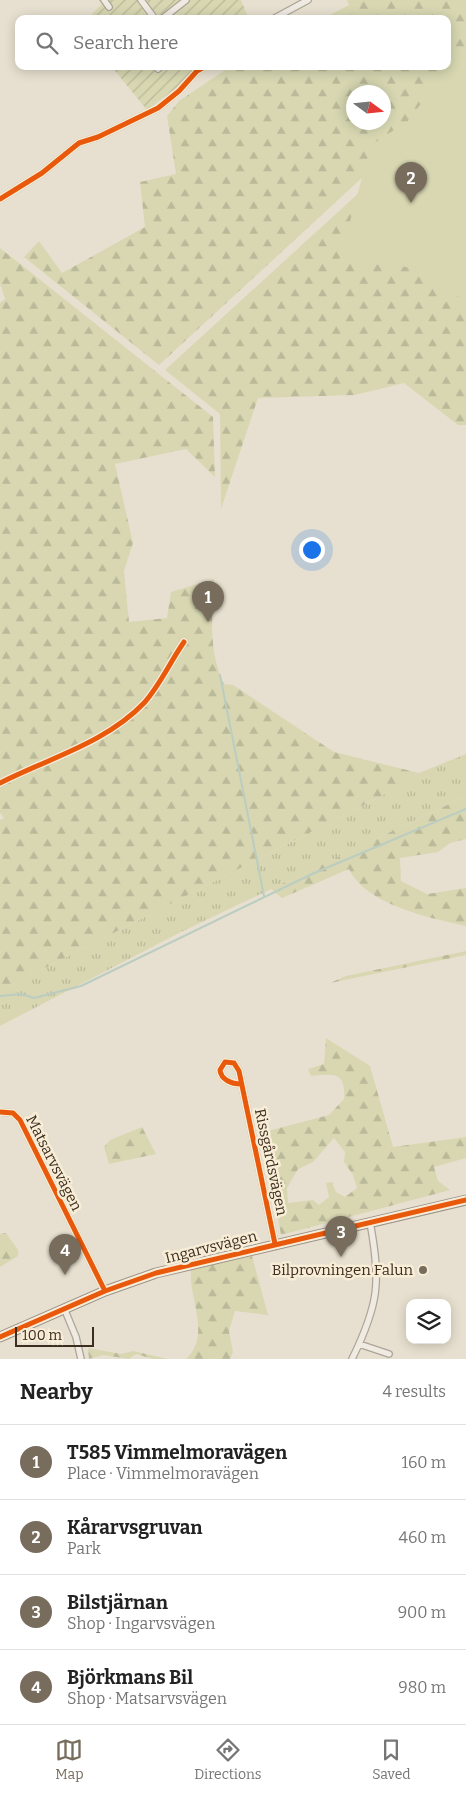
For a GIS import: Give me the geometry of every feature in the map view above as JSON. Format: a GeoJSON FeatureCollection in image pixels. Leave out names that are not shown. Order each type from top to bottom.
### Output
{"type":"FeatureCollection","features":[{"type":"Feature","properties":{"kind":"street"},"geometry":{"type":"LineString","coordinates":[[104,0],[109,7]]}},
{"type":"Feature","properties":{"kind":"street"},"geometry":{"type":"LineString","coordinates":[[141,0],[152,15]]}},
{"type":"Feature","properties":{"kind":"street"},"geometry":{"type":"LineString","coordinates":[[167,15],[186,0]]}},
{"type":"Feature","properties":{"kind":"street"},"geometry":{"type":"LineString","coordinates":[[280,15],[308,0]]}},
{"type":"Feature","properties":{"kind":"street"},"geometry":{"type":"LineString","coordinates":[[0,199],[42,173],[79,143],[98,137],[158,108],[179,92],[194,70]]}},
{"type":"Feature","properties":{"kind":"street"},"geometry":{"type":"LineString","coordinates":[[0,784],[96,738],[126,719],[153,691],[184,642]]}},
{"type":"Feature","properties":{"kind":"street","name":"Rissgårdsvägen"},"geometry":{"type":"LineString","coordinates":[[241,1084],[276,1244]]}},
{"type":"Feature","properties":{"kind":"street","name":"Matsarvsvägen"},"geometry":{"type":"LineString","coordinates":[[0,1112],[13,1113],[20,1120],[105,1291]]}},
{"type":"Feature","properties":{"kind":"street","name":"Ingarvsvägen"},"geometry":{"type":"LineString","coordinates":[[0,1337],[105,1291],[180,1266],[466,1200]]}},
{"type":"Feature","properties":{"kind":"street"},"geometry":{"type":"LineString","coordinates":[[352,1359],[371,1317],[378,1284],[377,1264],[370,1222]]}},
{"type":"Feature","properties":{"kind":"street"},"geometry":{"type":"LineString","coordinates":[[64,1308],[76,1337],[80,1359]]}},
{"type":"Feature","properties":{"kind":"street"},"geometry":{"type":"LineString","coordinates":[[359,1344],[389,1354]]}},
{"type":"Feature","properties":{"kind":"green space"},"geometry":{"type":"Polygon","coordinates":[[[99,0],[241,0],[247,15],[91,15],[102,4],[99,0]]]}},
{"type":"Feature","properties":{"kind":"green space"},"geometry":{"type":"Polygon","coordinates":[[[347,0],[466,0],[466,82],[159,365],[24,257],[39,241],[62,273],[145,227],[140,182],[176,174],[167,116],[179,101],[225,70],[451,70],[451,15],[330,15],[349,5],[347,0]]]}},
{"type":"Feature","properties":{"kind":"green space"},"geometry":{"type":"Polygon","coordinates":[[[466,59],[466,299],[451,294],[418,268],[339,261],[371,145],[408,121],[422,102],[429,88],[466,59]]]}},
{"type":"Feature","properties":{"kind":"green space"},"geometry":{"type":"Polygon","coordinates":[[[114,70],[200,70],[147,110],[114,70]]]}},
{"type":"Feature","properties":{"kind":"green space"},"geometry":{"type":"Polygon","coordinates":[[[466,95],[466,425],[458,425],[404,383],[355,395],[258,398],[221,509],[220,414],[165,370],[466,95]]]}},
{"type":"Feature","properties":{"kind":"green space"},"geometry":{"type":"Polygon","coordinates":[[[0,248],[213,417],[215,477],[186,449],[115,464],[133,543],[124,571],[129,622],[167,618],[171,592],[214,579],[213,646],[215,659],[224,684],[233,685],[334,752],[419,773],[391,791],[0,991],[0,820],[4,818],[0,813],[0,303],[5,299],[0,283],[0,248]]]}},
{"type":"Feature","properties":{"kind":"green space"},"geometry":{"type":"Polygon","coordinates":[[[466,754],[466,796],[183,931],[0,1026],[0,991],[391,791],[419,773],[466,754]]]}},
{"type":"Feature","properties":{"kind":"green space"},"geometry":{"type":"Polygon","coordinates":[[[466,796],[466,839],[450,843],[438,852],[400,858],[401,881],[427,894],[466,888],[466,926],[418,914],[384,901],[369,892],[357,881],[349,869],[282,898],[271,889],[466,796]]]}},
{"type":"Feature","properties":{"kind":"green space"},"geometry":{"type":"Polygon","coordinates":[[[466,951],[466,955],[330,983],[346,976],[466,951]]]}},
{"type":"Feature","properties":{"kind":"green space"},"geometry":{"type":"Polygon","coordinates":[[[326,1038],[370,1066],[393,1147],[466,1137],[466,1158],[434,1167],[438,1181],[450,1190],[281,1235],[270,1170],[260,1133],[329,1115],[344,1099],[343,1083],[337,1076],[311,1076],[308,1069],[324,1064],[326,1038]],[[334,1138],[313,1162],[298,1169],[287,1188],[288,1203],[313,1200],[319,1205],[329,1197],[326,1183],[332,1182],[336,1192],[345,1197],[357,1188],[353,1175],[344,1162],[345,1152],[334,1138]]]}},
{"type":"Feature","properties":{"kind":"green space"},"geometry":{"type":"Polygon","coordinates":[[[142,1127],[156,1154],[109,1164],[104,1147],[110,1140],[142,1127]]]}},
{"type":"Feature","properties":{"kind":"green space"},"geometry":{"type":"Polygon","coordinates":[[[6,1233],[18,1250],[18,1256],[0,1267],[0,1234],[6,1233]]]}},
{"type":"Feature","properties":{"kind":"green space"},"geometry":{"type":"Polygon","coordinates":[[[252,1256],[268,1315],[235,1311],[229,1331],[233,1352],[230,1359],[186,1359],[194,1349],[198,1328],[191,1269],[252,1256]]]}},
{"type":"Feature","properties":{"kind":"green space"},"geometry":{"type":"Polygon","coordinates":[[[88,1348],[121,1354],[133,1351],[168,1359],[153,1359],[136,1354],[129,1359],[103,1355],[89,1359],[88,1348]]]}},
{"type":"Feature","properties":{"kind":"waterway"},"geometry":{"type":"LineString","coordinates":[[220,675],[264,896]]}},
{"type":"Feature","properties":{"kind":"waterway"},"geometry":{"type":"LineString","coordinates":[[0,996],[22,994],[34,998],[81,986],[312,874],[466,809]]}},
{"type":"Feature","properties":{"kind":"cycle path"},"geometry":{"type":"LineString","coordinates":[[0,199],[42,173],[79,143],[98,137],[158,108],[179,91],[199,70]]}},
{"type":"Feature","properties":{"kind":"cycle path"},"geometry":{"type":"LineString","coordinates":[[0,783],[94,740],[129,717],[150,696],[184,642]]}},
{"type":"Feature","properties":{"kind":"cycle path"},"geometry":{"type":"LineString","coordinates":[[241,1084],[231,1082],[222,1076],[220,1070],[225,1062],[234,1063],[239,1071],[275,1244]]}},
{"type":"Feature","properties":{"kind":"cycle path"},"geometry":{"type":"LineString","coordinates":[[0,1112],[13,1113],[20,1120],[105,1291]]}},
{"type":"Feature","properties":{"kind":"cycle path"},"geometry":{"type":"LineString","coordinates":[[0,1337],[105,1291],[156,1273],[466,1200]]}},
{"type":"Feature","properties":{"kind":"place","name":"Kårarvsgruvan"},"geometry":{"type":"Point","coordinates":[411,203]}},
{"type":"Feature","properties":{"kind":"place","name":"T585 Vimmelmoravägen"},"geometry":{"type":"Point","coordinates":[208,622]}},
{"type":"Feature","properties":{"kind":"place","name":"Bilstjärnan"},"geometry":{"type":"Point","coordinates":[341,1257]}},
{"type":"Feature","properties":{"kind":"place","name":"Bilprovningen Falun"},"geometry":{"type":"Point","coordinates":[423,1270]}},
{"type":"Feature","properties":{"kind":"place","name":"Björkmans Bil"},"geometry":{"type":"Point","coordinates":[65,1275]}}]}
